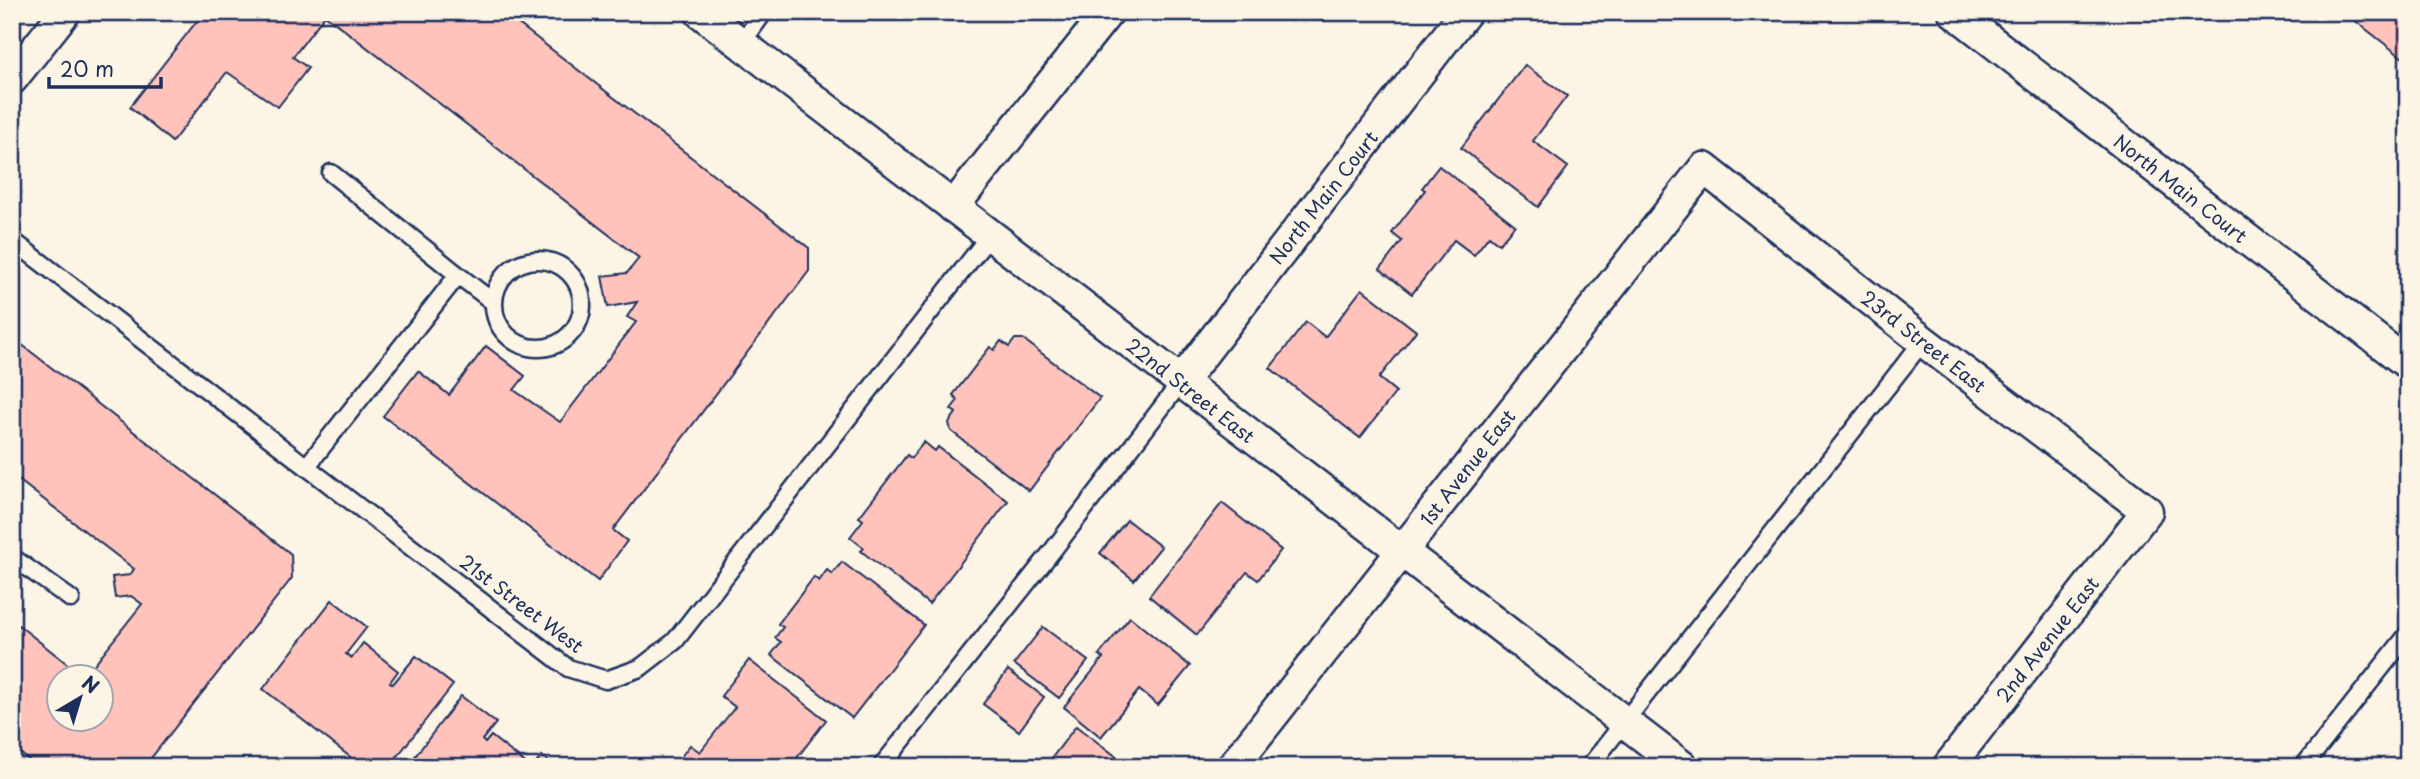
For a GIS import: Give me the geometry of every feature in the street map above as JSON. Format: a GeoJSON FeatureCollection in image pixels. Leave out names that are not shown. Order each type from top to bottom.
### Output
{"type":"FeatureCollection","features":[{"type":"Feature","properties":{"kind":"street"},"geometry":{"type":"LineString","coordinates":[[12,79],[65,12]]}},
{"type":"Feature","properties":{"kind":"street","name":"22nd Street East"},"geometry":{"type":"LineString","coordinates":[[700,12],[1683,767]]}},
{"type":"Feature","properties":{"kind":"street"},"geometry":{"type":"LineString","coordinates":[[953,207],[1108,12]]}},
{"type":"Feature","properties":{"kind":"street","name":"North Main Court"},"geometry":{"type":"LineString","coordinates":[[1181,382],[1466,12]]}},
{"type":"Feature","properties":{"kind":"street","name":"North Main Court"},"geometry":{"type":"LineString","coordinates":[[1954,12],[2408,364]]}},
{"type":"Feature","properties":{"kind":"street","name":"23rd Street East"},"geometry":{"type":"LineString","coordinates":[[1704,168],[1923,341],[2147,511]]}},
{"type":"Feature","properties":{"kind":"street","name":"1st Avenue East"},"geometry":{"type":"LineString","coordinates":[[1232,767],[1704,168]]}},
{"type":"Feature","properties":{"kind":"street","name":"2nd Avenue East"},"geometry":{"type":"LineString","coordinates":[[1948,767],[2147,511]]}},
{"type":"Feature","properties":{"kind":"lane"},"geometry":{"type":"LineString","coordinates":[[741,44],[764,12]]}},
{"type":"Feature","properties":{"kind":"lane"},"geometry":{"type":"LineString","coordinates":[[331,173],[493,302],[495,316],[507,335],[526,347],[541,349],[568,338],[577,326],[582,312],[578,283],[569,271],[557,263],[543,259],[528,260],[504,275],[496,287],[493,302]]}},
{"type":"Feature","properties":{"kind":"lane","name":"21st Street West"},"geometry":{"type":"LineString","coordinates":[[12,240],[568,668],[607,680],[640,668],[675,641],[990,235]]}},
{"type":"Feature","properties":{"kind":"lane"},"geometry":{"type":"LineString","coordinates":[[307,466],[458,275]]}},
{"type":"Feature","properties":{"kind":"lane"},"geometry":{"type":"LineString","coordinates":[[1589,767],[1923,341]]}},
{"type":"Feature","properties":{"kind":"lane"},"geometry":{"type":"LineString","coordinates":[[881,767],[1053,550],[1181,382]]}},
{"type":"Feature","properties":{"kind":"lane"},"geometry":{"type":"LineString","coordinates":[[12,557],[71,599]]}},
{"type":"Feature","properties":{"kind":"lane"},"geometry":{"type":"LineString","coordinates":[[2303,767],[2408,634]]}},
{"type":"Feature","properties":{"kind":"building"},"geometry":{"type":"Polygon","coordinates":[[[204,12],[503,12],[809,248],[809,271],[613,530],[627,541],[598,581],[383,416],[418,371],[449,395],[486,346],[525,376],[514,390],[560,422],[636,322],[627,317],[637,302],[608,307],[602,276],[627,273],[639,258],[325,15],[293,57],[308,68],[278,107],[227,72],[172,142],[130,107],[204,12]]]}},
{"type":"Feature","properties":{"kind":"building"},"geometry":{"type":"Polygon","coordinates":[[[2344,12],[2408,12],[2408,62],[2344,12]]]}},
{"type":"Feature","properties":{"kind":"building"},"geometry":{"type":"Polygon","coordinates":[[[1525,65],[1567,96],[1533,141],[1568,167],[1538,207],[1461,148],[1525,65]]]}},
{"type":"Feature","properties":{"kind":"building"},"geometry":{"type":"Polygon","coordinates":[[[1439,166],[1515,225],[1499,244],[1489,236],[1474,255],[1454,240],[1412,294],[1380,269],[1402,241],[1392,233],[1425,190],[1422,188],[1439,166]]]}},
{"type":"Feature","properties":{"kind":"building"},"geometry":{"type":"Polygon","coordinates":[[[1362,289],[1416,331],[1379,378],[1396,392],[1360,438],[1270,368],[1306,322],[1325,337],[1362,289]]]}},
{"type":"Feature","properties":{"kind":"building"},"geometry":{"type":"Polygon","coordinates":[[[12,337],[291,554],[292,578],[144,767],[38,767],[12,747],[12,620],[68,664],[46,664],[46,734],[116,734],[116,664],[94,664],[142,604],[131,596],[115,598],[112,577],[130,575],[134,569],[12,475],[12,337]]]}},
{"type":"Feature","properties":{"kind":"building"},"geometry":{"type":"Polygon","coordinates":[[[1015,339],[1023,339],[1100,398],[1029,491],[951,431],[949,423],[956,413],[951,409],[958,400],[953,395],[990,347],[994,350],[1001,341],[1009,347],[1015,339]]]}},
{"type":"Feature","properties":{"kind":"building"},"geometry":{"type":"Polygon","coordinates":[[[924,442],[935,451],[938,447],[1008,501],[929,604],[861,551],[864,548],[850,537],[863,520],[859,517],[907,455],[911,458],[924,442]]]}},
{"type":"Feature","properties":{"kind":"building"},"geometry":{"type":"Polygon","coordinates":[[[1222,503],[1281,550],[1258,580],[1247,572],[1197,635],[1149,596],[1222,503]]]}},
{"type":"Feature","properties":{"kind":"building"},"geometry":{"type":"Polygon","coordinates":[[[1127,520],[1161,547],[1134,580],[1100,553],[1127,520]]]}},
{"type":"Feature","properties":{"kind":"building"},"geometry":{"type":"Polygon","coordinates":[[[842,562],[924,625],[852,718],[771,655],[781,642],[775,638],[783,627],[778,624],[814,577],[819,581],[827,570],[832,574],[842,562]]]}},
{"type":"Feature","properties":{"kind":"building"},"geometry":{"type":"Polygon","coordinates":[[[332,600],[367,627],[346,654],[352,658],[363,643],[398,671],[390,682],[393,684],[416,656],[453,685],[389,767],[363,767],[263,689],[332,600]]]}},
{"type":"Feature","properties":{"kind":"building"},"geometry":{"type":"Polygon","coordinates":[[[1130,617],[1190,666],[1158,705],[1139,690],[1101,737],[1064,707],[1103,658],[1099,655],[1130,617]]]}},
{"type":"Feature","properties":{"kind":"building"},"geometry":{"type":"Polygon","coordinates":[[[1043,627],[1088,661],[1059,698],[1014,664],[1043,627]]]}},
{"type":"Feature","properties":{"kind":"building"},"geometry":{"type":"Polygon","coordinates":[[[749,660],[826,720],[790,767],[673,767],[690,745],[700,752],[735,707],[721,696],[749,660]]]}},
{"type":"Feature","properties":{"kind":"building"},"geometry":{"type":"Polygon","coordinates":[[[1008,670],[1044,697],[1019,731],[983,704],[1008,670]]]}},
{"type":"Feature","properties":{"kind":"building"},"geometry":{"type":"Polygon","coordinates":[[[461,696],[496,723],[482,740],[485,743],[491,736],[528,765],[527,767],[407,767],[461,696]]]}},
{"type":"Feature","properties":{"kind":"building"},"geometry":{"type":"Polygon","coordinates":[[[1076,726],[1117,757],[1109,767],[1045,767],[1076,726]]]}},
{"type":"Feature","properties":{"kind":"building"},"geometry":{"type":"Polygon","coordinates":[[[542,756],[556,767],[533,767],[542,756]]]}}]}
